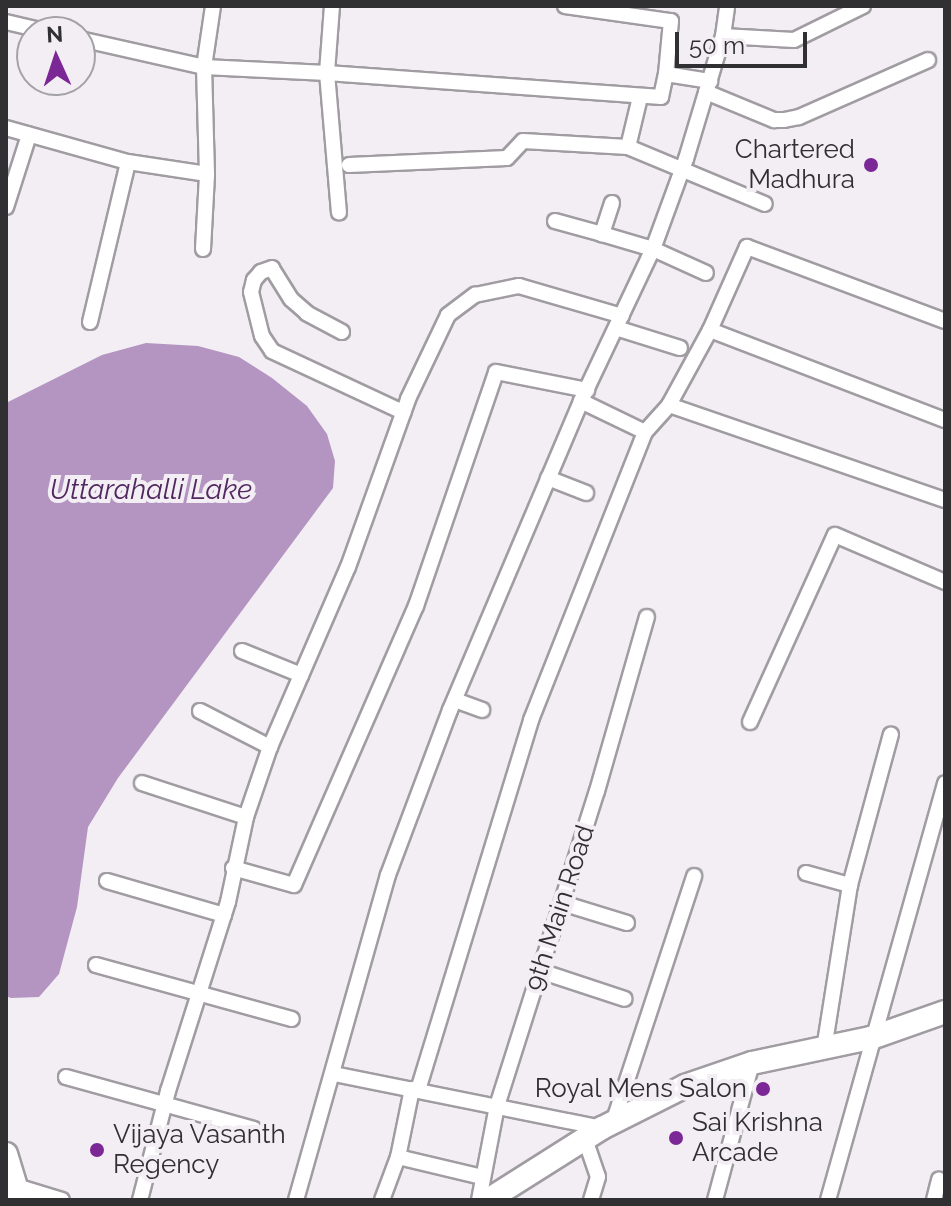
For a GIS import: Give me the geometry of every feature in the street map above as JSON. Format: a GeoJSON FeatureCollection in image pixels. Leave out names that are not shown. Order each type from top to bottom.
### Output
{"type":"FeatureCollection","features":[{"type":"Feature","properties":{"kind":"main road"},"geometry":{"type":"LineString","coordinates":[[488,1200],[600,1130],[685,1086],[752,1063],[871,1038],[945,1012]]}},
{"type":"Feature","properties":{"kind":"main road"},"geometry":{"type":"LineString","coordinates":[[6,1154],[18,1193]]}},
{"type":"Feature","properties":{"kind":"street"},"geometry":{"type":"LineString","coordinates":[[203,249],[207,174],[204,67],[213,6]]}},
{"type":"Feature","properties":{"kind":"street"},"geometry":{"type":"LineString","coordinates":[[332,6],[327,73],[339,212]]}},
{"type":"Feature","properties":{"kind":"street"},"geometry":{"type":"LineString","coordinates":[[96,43],[204,67],[661,97],[671,21],[612,8],[565,6]]}},
{"type":"Feature","properties":{"kind":"street"},"geometry":{"type":"LineString","coordinates":[[296,1200],[388,875],[455,700],[548,478],[653,249],[708,86],[723,36],[727,6]]}},
{"type":"Feature","properties":{"kind":"street"},"geometry":{"type":"LineString","coordinates":[[723,36],[794,40],[863,6]]}},
{"type":"Feature","properties":{"kind":"street"},"geometry":{"type":"LineString","coordinates":[[666,74],[708,86],[774,120],[784,120],[799,117],[928,60]]}},
{"type":"Feature","properties":{"kind":"street"},"geometry":{"type":"LineString","coordinates":[[628,147],[640,97]]}},
{"type":"Feature","properties":{"kind":"street"},"geometry":{"type":"LineString","coordinates":[[6,128],[128,162],[207,174]]}},
{"type":"Feature","properties":{"kind":"street"},"geometry":{"type":"LineString","coordinates":[[6,207],[29,135]]}},
{"type":"Feature","properties":{"kind":"street"},"geometry":{"type":"LineString","coordinates":[[349,165],[507,158],[523,141],[628,147],[765,204]]}},
{"type":"Feature","properties":{"kind":"street"},"geometry":{"type":"LineString","coordinates":[[90,322],[128,162]]}},
{"type":"Feature","properties":{"kind":"street"},"geometry":{"type":"LineString","coordinates":[[602,234],[612,203]]}},
{"type":"Feature","properties":{"kind":"street"},"geometry":{"type":"LineString","coordinates":[[555,221],[653,249],[706,273]]}},
{"type":"Feature","properties":{"kind":"street"},"geometry":{"type":"LineString","coordinates":[[382,1200],[398,1157],[415,1090],[531,720],[645,432],[669,405],[710,330],[747,247],[945,321]]}},
{"type":"Feature","properties":{"kind":"street"},"geometry":{"type":"LineString","coordinates":[[342,332],[307,313],[291,299],[272,268],[261,272],[254,280],[251,292],[258,321],[272,351],[403,412]]}},
{"type":"Feature","properties":{"kind":"street"},"geometry":{"type":"LineString","coordinates":[[140,1200],[164,1105],[224,915],[246,817],[270,747],[348,567],[403,412],[448,315],[475,295],[519,286],[680,348]]}},
{"type":"Feature","properties":{"kind":"street"},"geometry":{"type":"LineString","coordinates":[[710,330],[945,420]]}},
{"type":"Feature","properties":{"kind":"street"},"geometry":{"type":"LineString","coordinates":[[233,868],[294,885],[416,606],[496,372],[584,395],[645,432]]}},
{"type":"Feature","properties":{"kind":"street"},"geometry":{"type":"LineString","coordinates":[[669,405],[945,500]]}},
{"type":"Feature","properties":{"kind":"street"},"geometry":{"type":"LineString","coordinates":[[548,478],[586,493]]}},
{"type":"Feature","properties":{"kind":"street"},"geometry":{"type":"LineString","coordinates":[[750,722],[835,535],[945,582]]}},
{"type":"Feature","properties":{"kind":"street","name":"9th Main Road"},"geometry":{"type":"LineString","coordinates":[[479,1200],[497,1106],[562,903],[647,617]]}},
{"type":"Feature","properties":{"kind":"street"},"geometry":{"type":"LineString","coordinates":[[242,651],[301,675]]}},
{"type":"Feature","properties":{"kind":"street"},"geometry":{"type":"LineString","coordinates":[[455,700],[482,710]]}},
{"type":"Feature","properties":{"kind":"street"},"geometry":{"type":"LineString","coordinates":[[200,711],[270,747]]}},
{"type":"Feature","properties":{"kind":"street"},"geometry":{"type":"LineString","coordinates":[[824,1049],[850,885],[891,734]]}},
{"type":"Feature","properties":{"kind":"street"},"geometry":{"type":"LineString","coordinates":[[142,783],[246,817]]}},
{"type":"Feature","properties":{"kind":"street"},"geometry":{"type":"LineString","coordinates":[[828,1200],[945,783]]}},
{"type":"Feature","properties":{"kind":"street"},"geometry":{"type":"LineString","coordinates":[[806,873],[850,885]]}},
{"type":"Feature","properties":{"kind":"street"},"geometry":{"type":"LineString","coordinates":[[591,1200],[598,1177],[600,1130],[694,876]]}},
{"type":"Feature","properties":{"kind":"street"},"geometry":{"type":"LineString","coordinates":[[107,881],[224,915]]}},
{"type":"Feature","properties":{"kind":"street"},"geometry":{"type":"LineString","coordinates":[[562,903],[627,923]]}},
{"type":"Feature","properties":{"kind":"street"},"geometry":{"type":"LineString","coordinates":[[96,965],[292,1019]]}},
{"type":"Feature","properties":{"kind":"street"},"geometry":{"type":"LineString","coordinates":[[540,971],[625,999]]}},
{"type":"Feature","properties":{"kind":"street"},"geometry":{"type":"LineString","coordinates":[[715,1200],[752,1063]]}},
{"type":"Feature","properties":{"kind":"street"},"geometry":{"type":"LineString","coordinates":[[334,1074],[600,1130]]}},
{"type":"Feature","properties":{"kind":"street"},"geometry":{"type":"LineString","coordinates":[[66,1077],[254,1129]]}},
{"type":"Feature","properties":{"kind":"street"},"geometry":{"type":"LineString","coordinates":[[398,1157],[482,1177]]}},
{"type":"Feature","properties":{"kind":"street"},"geometry":{"type":"LineString","coordinates":[[934,1200],[939,1180]]}},
{"type":"Feature","properties":{"kind":"street"},"geometry":{"type":"LineString","coordinates":[[18,1193],[62,1200]]}},
{"type":"Feature","properties":{"kind":"water","name":"Uttarahalli Lake"},"geometry":{"type":"Polygon","coordinates":[[[146,343],[198,346],[239,357],[272,378],[307,406],[327,434],[335,461],[333,488],[118,778],[88,827],[77,907],[59,974],[39,997],[11,998],[6,996],[6,403],[102,355],[146,343]]]}},
{"type":"Feature","properties":{"kind":"place","name":"Chartered Madhura"},"geometry":{"type":"Point","coordinates":[871,165]}},
{"type":"Feature","properties":{"kind":"place","name":"Royal Mens Salon"},"geometry":{"type":"Point","coordinates":[763,1089]}},
{"type":"Feature","properties":{"kind":"place","name":"Sai Krishna Arcade"},"geometry":{"type":"Point","coordinates":[676,1138]}},
{"type":"Feature","properties":{"kind":"place","name":"Vijaya Vasanth Regency"},"geometry":{"type":"Point","coordinates":[97,1150]}}]}
